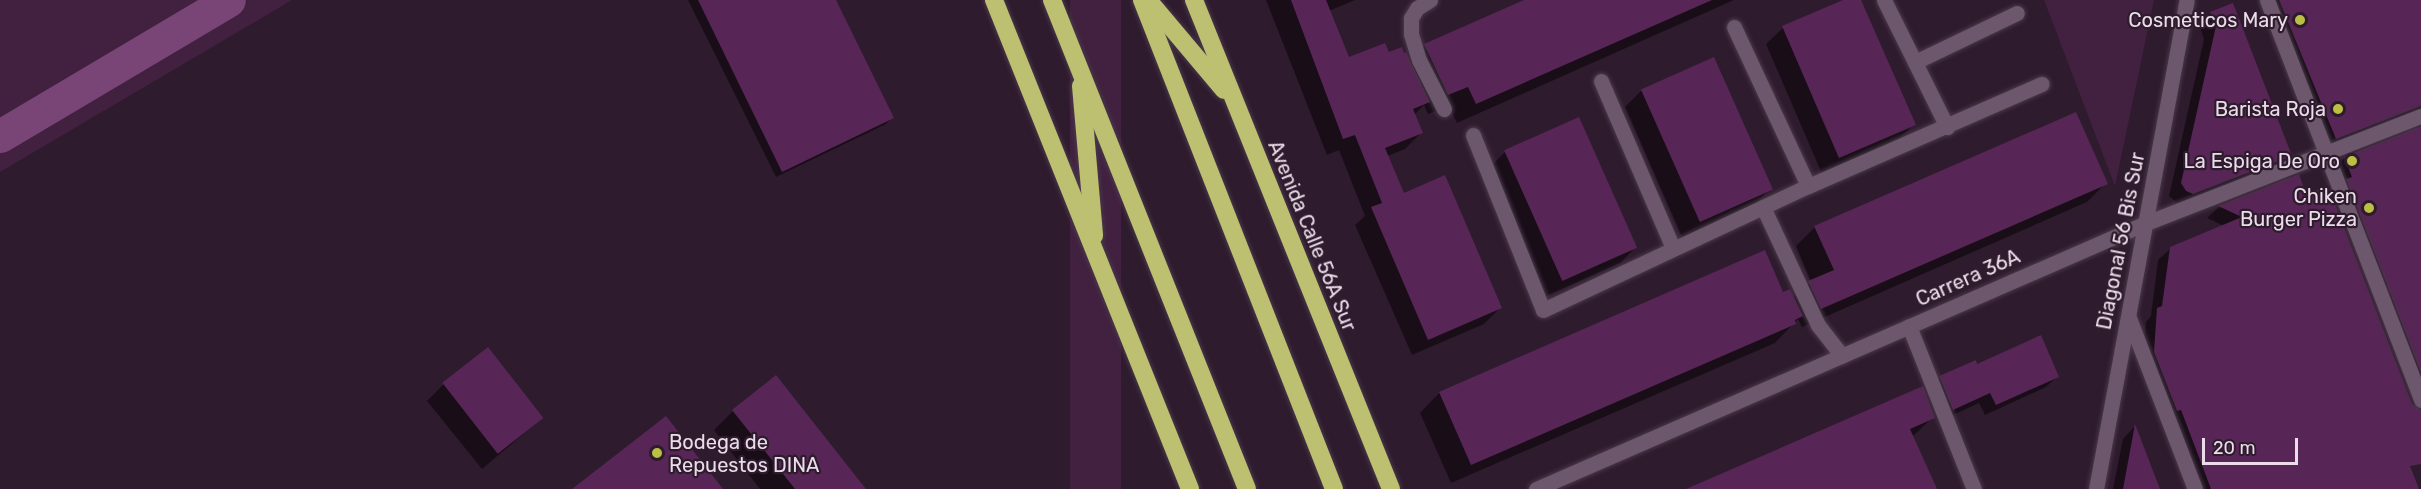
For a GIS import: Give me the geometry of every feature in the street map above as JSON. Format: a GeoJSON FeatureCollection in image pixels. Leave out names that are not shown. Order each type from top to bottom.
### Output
{"type":"FeatureCollection","features":[{"type":"Feature","properties":{"kind":"highway"},"geometry":{"type":"LineString","coordinates":[[994,0],[1190,489]]}},
{"type":"Feature","properties":{"kind":"highway"},"geometry":{"type":"LineString","coordinates":[[1052,0],[1246,489]]}},
{"type":"Feature","properties":{"kind":"highway"},"geometry":{"type":"LineString","coordinates":[[1142,0],[1334,489]]}},
{"type":"Feature","properties":{"kind":"highway"},"geometry":{"type":"LineString","coordinates":[[1148,0],[1231,98]]}},
{"type":"Feature","properties":{"kind":"highway","name":"Avenida Calle 56A Sur"},"geometry":{"type":"LineString","coordinates":[[1194,0],[1231,98],[1391,489]]}},
{"type":"Feature","properties":{"kind":"highway"},"geometry":{"type":"LineString","coordinates":[[1079,66],[1096,256]]}},
{"type":"Feature","properties":{"kind":"street"},"geometry":{"type":"LineString","coordinates":[[1430,0],[1417,8],[1411,18],[1411,34],[1419,60],[1444,109]]}},
{"type":"Feature","properties":{"kind":"street"},"geometry":{"type":"LineString","coordinates":[[1884,0],[1947,127]]}},
{"type":"Feature","properties":{"kind":"street","name":"Diagonal 56 Bis Sur"},"geometry":{"type":"LineString","coordinates":[[2096,489],[2187,0]]}},
{"type":"Feature","properties":{"kind":"street"},"geometry":{"type":"LineString","coordinates":[[2267,0],[2421,399]]}},
{"type":"Feature","properties":{"kind":"street"},"geometry":{"type":"LineString","coordinates":[[1915,62],[2017,13]]}},
{"type":"Feature","properties":{"kind":"street"},"geometry":{"type":"LineString","coordinates":[[1734,27],[1808,186]]}},
{"type":"Feature","properties":{"kind":"street"},"geometry":{"type":"LineString","coordinates":[[1601,81],[1673,248]]}},
{"type":"Feature","properties":{"kind":"street"},"geometry":{"type":"LineString","coordinates":[[1473,135],[1543,310],[1808,186],[2042,84]]}},
{"type":"Feature","properties":{"kind":"street","name":"Carrera 36A"},"geometry":{"type":"LineString","coordinates":[[1536,489],[2146,223],[2421,116]]}},
{"type":"Feature","properties":{"kind":"street"},"geometry":{"type":"LineString","coordinates":[[1763,207],[1818,325],[1842,356]]}},
{"type":"Feature","properties":{"kind":"street"},"geometry":{"type":"LineString","coordinates":[[2128,317],[2195,489]]}},
{"type":"Feature","properties":{"kind":"street"},"geometry":{"type":"LineString","coordinates":[[1909,326],[1974,489]]}},
{"type":"Feature","properties":{"kind":"shaded area"},"geometry":{"type":"Polygon","coordinates":[[[0,0],[292,0],[0,172],[0,0]]]}},
{"type":"Feature","properties":{"kind":"shaded area"},"geometry":{"type":"Polygon","coordinates":[[[1070,0],[1121,0],[1121,489],[1070,489],[1070,0]]]}},
{"type":"Feature","properties":{"kind":"shaded area"},"geometry":{"type":"Polygon","coordinates":[[[2044,0],[2154,0],[2115,186],[2044,0]]]}},
{"type":"Feature","properties":{"kind":"building"},"geometry":{"type":"Polygon","coordinates":[[[698,0],[836,0],[894,118],[782,172],[698,0]]]}},
{"type":"Feature","properties":{"kind":"building"},"geometry":{"type":"Polygon","coordinates":[[[1291,0],[1326,0],[1349,57],[1385,43],[1389,52],[1402,47],[1404,53],[1406,52],[1430,102],[1413,109],[1423,133],[1385,148],[1404,193],[1445,175],[1502,308],[1428,340],[1371,207],[1382,203],[1355,135],[1343,139],[1291,0]]]}},
{"type":"Feature","properties":{"kind":"building"},"geometry":{"type":"Polygon","coordinates":[[[1524,0],[1712,0],[1476,104],[1468,87],[1448,95],[1424,44],[1524,0]]]}},
{"type":"Feature","properties":{"kind":"building"},"geometry":{"type":"Polygon","coordinates":[[[1843,0],[1861,0],[1916,125],[1839,158],[1782,26],[1843,0]]]}},
{"type":"Feature","properties":{"kind":"building"},"geometry":{"type":"Polygon","coordinates":[[[2279,0],[2421,0],[2421,106],[2336,139],[2279,0]]]}},
{"type":"Feature","properties":{"kind":"building"},"geometry":{"type":"Polygon","coordinates":[[[2233,3],[2292,156],[2193,194],[2186,191],[2181,183],[2216,26],[2210,12],[2233,3]]]}},
{"type":"Feature","properties":{"kind":"building"},"geometry":{"type":"Polygon","coordinates":[[[1714,57],[1773,189],[1700,222],[1641,90],[1714,57]]]}},
{"type":"Feature","properties":{"kind":"building"},"geometry":{"type":"Polygon","coordinates":[[[2076,112],[2108,184],[1821,309],[1808,281],[1834,270],[1814,226],[2076,112]]]}},
{"type":"Feature","properties":{"kind":"building"},"geometry":{"type":"Polygon","coordinates":[[[1579,117],[1637,248],[1562,281],[1504,150],[1579,117]]]}},
{"type":"Feature","properties":{"kind":"building"},"geometry":{"type":"Polygon","coordinates":[[[2421,126],[2421,373],[2346,179],[2352,177],[2344,157],[2421,126]]]}},
{"type":"Feature","properties":{"kind":"building"},"geometry":{"type":"Polygon","coordinates":[[[2299,174],[2306,194],[2328,186],[2412,404],[2421,410],[2421,464],[2410,466],[2419,489],[2211,489],[2181,410],[2177,411],[2154,352],[2157,308],[2162,306],[2170,247],[2242,217],[2218,206],[2299,174]]]}},
{"type":"Feature","properties":{"kind":"building"},"geometry":{"type":"Polygon","coordinates":[[[1765,250],[1783,292],[1790,289],[1803,316],[1795,320],[1796,324],[1471,465],[1439,392],[1765,250]]]}},
{"type":"Feature","properties":{"kind":"building"},"geometry":{"type":"Polygon","coordinates":[[[2041,335],[2059,377],[1996,405],[1990,393],[1953,410],[1939,376],[1976,360],[1977,364],[2041,335]]]}},
{"type":"Feature","properties":{"kind":"building"},"geometry":{"type":"Polygon","coordinates":[[[488,347],[543,418],[498,454],[442,383],[488,347]]]}},
{"type":"Feature","properties":{"kind":"building"},"geometry":{"type":"Polygon","coordinates":[[[776,375],[866,489],[795,489],[732,410],[776,375]]]}},
{"type":"Feature","properties":{"kind":"building"},"geometry":{"type":"Polygon","coordinates":[[[1923,386],[1935,418],[1910,429],[1937,489],[1686,489],[1923,386]]]}},
{"type":"Feature","properties":{"kind":"building","name":"Bodega de Repuestos DINA"},"geometry":{"type":"Polygon","coordinates":[[[666,416],[723,489],[572,489],[666,416]]]}},
{"type":"Feature","properties":{"kind":"building"},"geometry":{"type":"Polygon","coordinates":[[[2135,424],[2160,489],[2123,489],[2135,424]]]}},
{"type":"Feature","properties":{"kind":"waterway"},"geometry":{"type":"LineString","coordinates":[[0,136],[229,0]]}},
{"type":"Feature","properties":{"kind":"place","name":"Cosmeticos Mary"},"geometry":{"type":"Point","coordinates":[2300,20]}},
{"type":"Feature","properties":{"kind":"place","name":"Barista Roja"},"geometry":{"type":"Point","coordinates":[2338,109]}},
{"type":"Feature","properties":{"kind":"place","name":"La Espiga De Oro"},"geometry":{"type":"Point","coordinates":[2352,161]}},
{"type":"Feature","properties":{"kind":"place","name":"Chiken Burger Pizza"},"geometry":{"type":"Point","coordinates":[2369,208]}},
{"type":"Feature","properties":{"kind":"place","name":"Bodega de Repuestos DINA"},"geometry":{"type":"Point","coordinates":[657,453]}}]}
